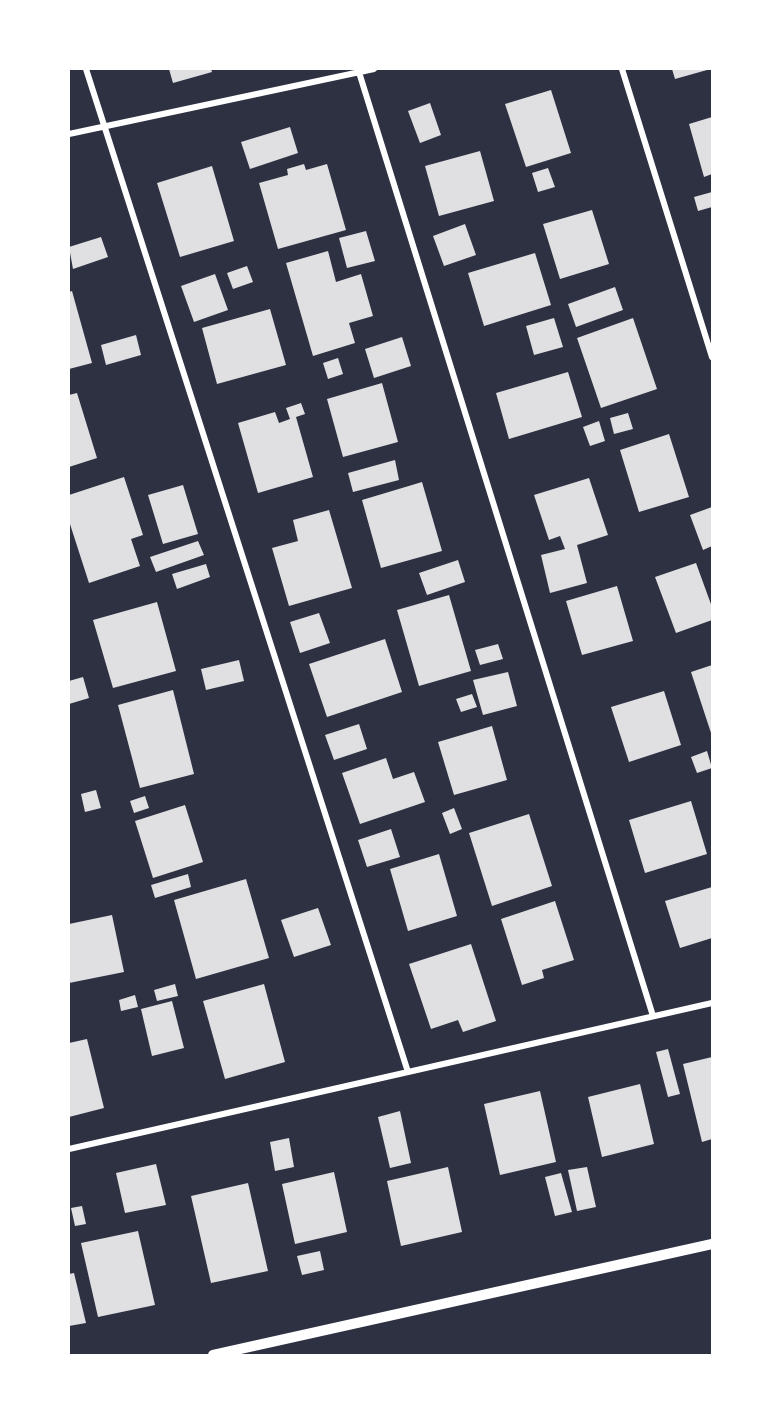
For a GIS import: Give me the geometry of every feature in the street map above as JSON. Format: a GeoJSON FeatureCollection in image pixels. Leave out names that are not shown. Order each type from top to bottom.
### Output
{"type":"FeatureCollection","features":[{"type":"Feature","properties":{"kind":"street"},"geometry":{"type":"LineString","coordinates":[[86,69],[408,1072]]}},
{"type":"Feature","properties":{"kind":"street"},"geometry":{"type":"LineString","coordinates":[[69,134],[374,69]]}},
{"type":"Feature","properties":{"kind":"street"},"geometry":{"type":"LineString","coordinates":[[622,69],[712,357]]}},
{"type":"Feature","properties":{"kind":"street"},"geometry":{"type":"LineString","coordinates":[[359,71],[654,1016]]}},
{"type":"Feature","properties":{"kind":"street"},"geometry":{"type":"LineString","coordinates":[[69,1149],[712,1004]]}},
{"type":"Feature","properties":{"kind":"street"},"geometry":{"type":"LineString","coordinates":[[213,1355],[712,1244]]}},
{"type":"Feature","properties":{"kind":"building"},"geometry":{"type":"Polygon","coordinates":[[[169,69],[211,69],[212,72],[173,83],[169,69]]]}},
{"type":"Feature","properties":{"kind":"building"},"geometry":{"type":"Polygon","coordinates":[[[672,69],[707,69],[707,70],[675,79],[672,69]]]}},
{"type":"Feature","properties":{"kind":"building"},"geometry":{"type":"Polygon","coordinates":[[[551,90],[571,153],[526,167],[505,104],[551,90]]]}},
{"type":"Feature","properties":{"kind":"building"},"geometry":{"type":"Polygon","coordinates":[[[430,103],[441,135],[420,143],[408,111],[430,103]]]}},
{"type":"Feature","properties":{"kind":"building"},"geometry":{"type":"Polygon","coordinates":[[[712,117],[712,174],[704,177],[689,124],[712,117]]]}},
{"type":"Feature","properties":{"kind":"building"},"geometry":{"type":"Polygon","coordinates":[[[290,127],[298,153],[250,169],[241,142],[290,127]]]}},
{"type":"Feature","properties":{"kind":"building"},"geometry":{"type":"Polygon","coordinates":[[[480,151],[494,201],[439,216],[425,166],[480,151]]]}},
{"type":"Feature","properties":{"kind":"building"},"geometry":{"type":"Polygon","coordinates":[[[304,164],[306,170],[327,164],[346,230],[278,249],[259,183],[288,175],[287,169],[304,164]]]}},
{"type":"Feature","properties":{"kind":"building"},"geometry":{"type":"Polygon","coordinates":[[[212,166],[234,241],[180,257],[157,183],[212,166]]]}},
{"type":"Feature","properties":{"kind":"building"},"geometry":{"type":"Polygon","coordinates":[[[548,168],[555,187],[538,192],[532,173],[548,168]]]}},
{"type":"Feature","properties":{"kind":"building"},"geometry":{"type":"Polygon","coordinates":[[[712,192],[712,207],[698,211],[694,197],[712,192]]]}},
{"type":"Feature","properties":{"kind":"building"},"geometry":{"type":"Polygon","coordinates":[[[592,210],[609,264],[560,279],[543,224],[592,210]]]}},
{"type":"Feature","properties":{"kind":"building"},"geometry":{"type":"Polygon","coordinates":[[[465,224],[476,255],[444,266],[433,236],[465,224]]]}},
{"type":"Feature","properties":{"kind":"building"},"geometry":{"type":"Polygon","coordinates":[[[366,231],[375,261],[347,268],[339,238],[366,231]]]}},
{"type":"Feature","properties":{"kind":"building"},"geometry":{"type":"Polygon","coordinates":[[[101,237],[108,257],[73,269],[69,247],[101,237]]]}},
{"type":"Feature","properties":{"kind":"building"},"geometry":{"type":"Polygon","coordinates":[[[328,251],[336,282],[361,274],[373,316],[349,323],[355,343],[313,356],[286,263],[328,251]]]}},
{"type":"Feature","properties":{"kind":"building"},"geometry":{"type":"Polygon","coordinates":[[[535,253],[551,305],[484,326],[468,273],[535,253]]]}},
{"type":"Feature","properties":{"kind":"building"},"geometry":{"type":"Polygon","coordinates":[[[247,266],[253,282],[233,289],[227,273],[247,266]]]}},
{"type":"Feature","properties":{"kind":"building"},"geometry":{"type":"Polygon","coordinates":[[[215,274],[228,310],[194,322],[181,286],[215,274]]]}},
{"type":"Feature","properties":{"kind":"building"},"geometry":{"type":"Polygon","coordinates":[[[615,287],[623,310],[576,327],[568,304],[615,287]]]}},
{"type":"Feature","properties":{"kind":"building"},"geometry":{"type":"Polygon","coordinates":[[[72,291],[92,363],[69,369],[69,292],[72,291]]]}},
{"type":"Feature","properties":{"kind":"building"},"geometry":{"type":"Polygon","coordinates":[[[270,309],[286,365],[217,384],[202,328],[270,309]]]}},
{"type":"Feature","properties":{"kind":"building"},"geometry":{"type":"Polygon","coordinates":[[[554,318],[563,347],[534,355],[526,326],[554,318]]]}},
{"type":"Feature","properties":{"kind":"building"},"geometry":{"type":"Polygon","coordinates":[[[633,318],[657,389],[601,408],[577,338],[633,318]]]}},
{"type":"Feature","properties":{"kind":"building"},"geometry":{"type":"Polygon","coordinates":[[[136,335],[141,355],[106,365],[101,345],[136,335]]]}},
{"type":"Feature","properties":{"kind":"building"},"geometry":{"type":"Polygon","coordinates":[[[402,337],[411,366],[374,378],[365,349],[402,337]]]}},
{"type":"Feature","properties":{"kind":"building"},"geometry":{"type":"Polygon","coordinates":[[[338,358],[343,374],[328,379],[323,363],[338,358]]]}},
{"type":"Feature","properties":{"kind":"building"},"geometry":{"type":"Polygon","coordinates":[[[568,372],[582,417],[509,439],[496,393],[568,372]]]}},
{"type":"Feature","properties":{"kind":"building"},"geometry":{"type":"Polygon","coordinates":[[[382,383],[398,442],[343,457],[327,399],[382,383]]]}},
{"type":"Feature","properties":{"kind":"building"},"geometry":{"type":"Polygon","coordinates":[[[77,393],[97,458],[69,467],[69,395],[77,393]]]}},
{"type":"Feature","properties":{"kind":"building"},"geometry":{"type":"Polygon","coordinates":[[[301,403],[305,414],[296,417],[313,477],[258,493],[238,423],[275,412],[279,423],[290,419],[286,408],[301,403]]]}},
{"type":"Feature","properties":{"kind":"building"},"geometry":{"type":"Polygon","coordinates":[[[628,413],[633,429],[614,434],[610,418],[628,413]]]}},
{"type":"Feature","properties":{"kind":"building"},"geometry":{"type":"Polygon","coordinates":[[[599,421],[605,441],[590,446],[583,427],[599,421]]]}},
{"type":"Feature","properties":{"kind":"building"},"geometry":{"type":"Polygon","coordinates":[[[669,434],[689,497],[639,512],[620,450],[669,434]]]}},
{"type":"Feature","properties":{"kind":"building"},"geometry":{"type":"Polygon","coordinates":[[[395,460],[399,480],[353,492],[348,473],[395,460]]]}},
{"type":"Feature","properties":{"kind":"building"},"geometry":{"type":"Polygon","coordinates":[[[124,477],[143,535],[131,539],[140,566],[89,583],[69,521],[69,495],[124,477]]]}},
{"type":"Feature","properties":{"kind":"building"},"geometry":{"type":"Polygon","coordinates":[[[589,478],[608,535],[577,545],[587,583],[550,593],[541,555],[565,549],[560,536],[549,540],[534,495],[589,478]]]}},
{"type":"Feature","properties":{"kind":"building"},"geometry":{"type":"Polygon","coordinates":[[[422,482],[442,551],[381,568],[362,500],[422,482]]]}},
{"type":"Feature","properties":{"kind":"building"},"geometry":{"type":"Polygon","coordinates":[[[183,485],[198,534],[163,544],[148,495],[183,485]]]}},
{"type":"Feature","properties":{"kind":"building"},"geometry":{"type":"Polygon","coordinates":[[[712,507],[712,546],[703,550],[690,515],[712,507]]]}},
{"type":"Feature","properties":{"kind":"building"},"geometry":{"type":"Polygon","coordinates":[[[329,510],[352,588],[289,606],[272,548],[298,541],[293,520],[329,510]]]}},
{"type":"Feature","properties":{"kind":"building"},"geometry":{"type":"Polygon","coordinates":[[[198,541],[204,555],[156,572],[150,557],[198,541]]]}},
{"type":"Feature","properties":{"kind":"building"},"geometry":{"type":"Polygon","coordinates":[[[458,560],[465,582],[427,595],[419,573],[458,560]]]}},
{"type":"Feature","properties":{"kind":"building"},"geometry":{"type":"Polygon","coordinates":[[[696,563],[712,607],[712,620],[676,633],[655,577],[696,563]]]}},
{"type":"Feature","properties":{"kind":"building"},"geometry":{"type":"Polygon","coordinates":[[[206,564],[210,577],[177,589],[172,574],[206,564]]]}},
{"type":"Feature","properties":{"kind":"building"},"geometry":{"type":"Polygon","coordinates":[[[617,586],[633,641],[582,655],[566,601],[617,586]]]}},
{"type":"Feature","properties":{"kind":"building"},"geometry":{"type":"Polygon","coordinates":[[[449,595],[471,671],[419,686],[397,610],[449,595]]]}},
{"type":"Feature","properties":{"kind":"building"},"geometry":{"type":"Polygon","coordinates":[[[157,602],[176,671],[113,688],[93,620],[157,602]]]}},
{"type":"Feature","properties":{"kind":"building"},"geometry":{"type":"Polygon","coordinates":[[[319,613],[330,643],[300,653],[290,622],[319,613]]]}},
{"type":"Feature","properties":{"kind":"building"},"geometry":{"type":"Polygon","coordinates":[[[385,639],[402,692],[327,717],[309,664],[385,639]]]}},
{"type":"Feature","properties":{"kind":"building"},"geometry":{"type":"Polygon","coordinates":[[[498,644],[503,659],[480,665],[475,650],[498,644]]]}},
{"type":"Feature","properties":{"kind":"building"},"geometry":{"type":"Polygon","coordinates":[[[239,660],[244,681],[206,690],[201,669],[239,660]]]}},
{"type":"Feature","properties":{"kind":"building"},"geometry":{"type":"Polygon","coordinates":[[[712,665],[712,736],[691,672],[712,665]]]}},
{"type":"Feature","properties":{"kind":"building"},"geometry":{"type":"Polygon","coordinates":[[[508,672],[517,706],[483,715],[473,680],[508,672]]]}},
{"type":"Feature","properties":{"kind":"building"},"geometry":{"type":"Polygon","coordinates":[[[83,677],[89,698],[69,704],[69,681],[83,677]]]}},
{"type":"Feature","properties":{"kind":"building"},"geometry":{"type":"Polygon","coordinates":[[[173,690],[194,774],[140,788],[118,705],[173,690]]]}},
{"type":"Feature","properties":{"kind":"building"},"geometry":{"type":"Polygon","coordinates":[[[664,691],[681,745],[629,762],[611,707],[664,691]]]}},
{"type":"Feature","properties":{"kind":"building"},"geometry":{"type":"Polygon","coordinates":[[[472,694],[477,707],[461,712],[456,699],[472,694]]]}},
{"type":"Feature","properties":{"kind":"building"},"geometry":{"type":"Polygon","coordinates":[[[359,724],[367,749],[334,760],[325,735],[359,724]]]}},
{"type":"Feature","properties":{"kind":"building"},"geometry":{"type":"Polygon","coordinates":[[[492,726],[507,780],[454,795],[438,742],[492,726]]]}},
{"type":"Feature","properties":{"kind":"building"},"geometry":{"type":"Polygon","coordinates":[[[707,751],[712,768],[697,773],[691,757],[707,751]]]}},
{"type":"Feature","properties":{"kind":"building"},"geometry":{"type":"Polygon","coordinates":[[[386,758],[393,779],[414,772],[425,802],[360,824],[342,773],[386,758]]]}},
{"type":"Feature","properties":{"kind":"building"},"geometry":{"type":"Polygon","coordinates":[[[96,790],[101,808],[85,812],[81,794],[96,790]]]}},
{"type":"Feature","properties":{"kind":"building"},"geometry":{"type":"Polygon","coordinates":[[[145,796],[149,808],[134,813],[130,801],[145,796]]]}},
{"type":"Feature","properties":{"kind":"building"},"geometry":{"type":"Polygon","coordinates":[[[691,801],[707,854],[645,873],[629,820],[691,801]]]}},
{"type":"Feature","properties":{"kind":"building"},"geometry":{"type":"Polygon","coordinates":[[[185,805],[203,862],[153,878],[135,821],[185,805]]]}},
{"type":"Feature","properties":{"kind":"building"},"geometry":{"type":"Polygon","coordinates":[[[454,808],[462,829],[450,834],[442,813],[454,808]]]}},
{"type":"Feature","properties":{"kind":"building"},"geometry":{"type":"Polygon","coordinates":[[[529,814],[552,886],[492,906],[469,833],[529,814]]]}},
{"type":"Feature","properties":{"kind":"building"},"geometry":{"type":"Polygon","coordinates":[[[391,829],[400,857],[367,867],[358,840],[391,829]]]}},
{"type":"Feature","properties":{"kind":"building"},"geometry":{"type":"Polygon","coordinates":[[[439,854],[457,916],[408,931],[390,869],[439,854]]]}},
{"type":"Feature","properties":{"kind":"building"},"geometry":{"type":"Polygon","coordinates":[[[188,874],[191,887],[155,898],[151,885],[188,874]]]}},
{"type":"Feature","properties":{"kind":"building"},"geometry":{"type":"Polygon","coordinates":[[[246,879],[269,958],[196,979],[174,900],[246,879]]]}},
{"type":"Feature","properties":{"kind":"building"},"geometry":{"type":"Polygon","coordinates":[[[712,887],[712,938],[680,948],[665,901],[712,887]]]}},
{"type":"Feature","properties":{"kind":"building"},"geometry":{"type":"Polygon","coordinates":[[[555,901],[574,960],[542,970],[544,978],[522,985],[501,919],[555,901]]]}},
{"type":"Feature","properties":{"kind":"building"},"geometry":{"type":"Polygon","coordinates":[[[318,908],[331,945],[294,957],[281,920],[318,908]]]}},
{"type":"Feature","properties":{"kind":"building"},"geometry":{"type":"Polygon","coordinates":[[[112,915],[124,972],[69,983],[69,924],[112,915]]]}},
{"type":"Feature","properties":{"kind":"building"},"geometry":{"type":"Polygon","coordinates":[[[471,944],[496,1021],[463,1032],[458,1020],[431,1029],[409,964],[471,944]]]}},
{"type":"Feature","properties":{"kind":"building"},"geometry":{"type":"Polygon","coordinates":[[[175,984],[178,996],[157,1001],[154,990],[175,984]]]}},
{"type":"Feature","properties":{"kind":"building"},"geometry":{"type":"Polygon","coordinates":[[[264,984],[285,1062],[225,1079],[203,1001],[264,984]]]}},
{"type":"Feature","properties":{"kind":"building"},"geometry":{"type":"Polygon","coordinates":[[[135,995],[138,1007],[121,1011],[119,1000],[135,995]]]}},
{"type":"Feature","properties":{"kind":"building"},"geometry":{"type":"Polygon","coordinates":[[[172,1001],[184,1048],[152,1056],[141,1009],[172,1001]]]}},
{"type":"Feature","properties":{"kind":"building"},"geometry":{"type":"Polygon","coordinates":[[[87,1039],[104,1108],[69,1117],[69,1043],[87,1039]]]}},
{"type":"Feature","properties":{"kind":"building"},"geometry":{"type":"Polygon","coordinates":[[[668,1049],[680,1094],[668,1097],[656,1052],[668,1049]]]}},
{"type":"Feature","properties":{"kind":"building"},"geometry":{"type":"Polygon","coordinates":[[[712,1057],[712,1139],[702,1142],[683,1064],[712,1057]]]}},
{"type":"Feature","properties":{"kind":"building"},"geometry":{"type":"Polygon","coordinates":[[[640,1084],[654,1144],[602,1157],[588,1097],[640,1084]]]}},
{"type":"Feature","properties":{"kind":"building"},"geometry":{"type":"Polygon","coordinates":[[[540,1091],[556,1162],[500,1175],[484,1104],[540,1091]]]}},
{"type":"Feature","properties":{"kind":"building"},"geometry":{"type":"Polygon","coordinates":[[[400,1111],[411,1163],[390,1168],[378,1117],[400,1111]]]}},
{"type":"Feature","properties":{"kind":"building"},"geometry":{"type":"Polygon","coordinates":[[[289,1138],[294,1167],[275,1171],[270,1142],[289,1138]]]}},
{"type":"Feature","properties":{"kind":"building"},"geometry":{"type":"Polygon","coordinates":[[[156,1164],[166,1205],[125,1213],[116,1173],[156,1164]]]}},
{"type":"Feature","properties":{"kind":"building"},"geometry":{"type":"Polygon","coordinates":[[[448,1167],[462,1232],[401,1246],[387,1181],[448,1167]]]}},
{"type":"Feature","properties":{"kind":"building"},"geometry":{"type":"Polygon","coordinates":[[[587,1167],[596,1207],[577,1211],[568,1170],[587,1167]]]}},
{"type":"Feature","properties":{"kind":"building"},"geometry":{"type":"Polygon","coordinates":[[[334,1172],[347,1232],[295,1244],[282,1184],[334,1172]]]}},
{"type":"Feature","properties":{"kind":"building"},"geometry":{"type":"Polygon","coordinates":[[[561,1173],[572,1212],[555,1216],[545,1177],[561,1173]]]}},
{"type":"Feature","properties":{"kind":"building"},"geometry":{"type":"Polygon","coordinates":[[[248,1183],[268,1271],[211,1283],[191,1196],[248,1183]]]}},
{"type":"Feature","properties":{"kind":"building"},"geometry":{"type":"Polygon","coordinates":[[[82,1206],[86,1224],[75,1226],[71,1208],[82,1206]]]}},
{"type":"Feature","properties":{"kind":"building"},"geometry":{"type":"Polygon","coordinates":[[[138,1231],[155,1305],[98,1317],[81,1243],[138,1231]]]}},
{"type":"Feature","properties":{"kind":"building"},"geometry":{"type":"Polygon","coordinates":[[[320,1251],[324,1270],[302,1275],[297,1256],[320,1251]]]}},
{"type":"Feature","properties":{"kind":"building"},"geometry":{"type":"Polygon","coordinates":[[[74,1273],[86,1323],[69,1326],[69,1274],[74,1273]]]}}]}
